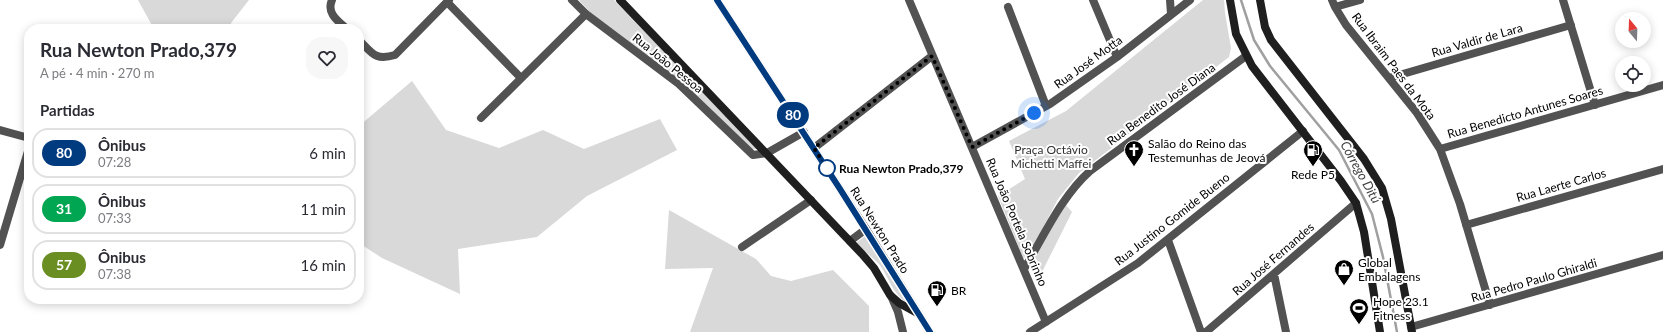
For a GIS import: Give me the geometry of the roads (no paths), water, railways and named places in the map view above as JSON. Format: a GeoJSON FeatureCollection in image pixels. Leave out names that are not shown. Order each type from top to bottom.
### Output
{"type":"FeatureCollection","features":[{"type":"Feature","properties":{"kind":"street","name":"Rua João Pessoa"},"geometry":{"type":"LineString","coordinates":[[572,0],[586,14],[679,84],[753,155],[766,153]]}},
{"type":"Feature","properties":{"kind":"street"},"geometry":{"type":"LineString","coordinates":[[620,0],[874,268],[898,312],[903,332]]}},
{"type":"Feature","properties":{"kind":"street","name":"Rua Newton Prado"},"geometry":{"type":"LineString","coordinates":[[717,0],[804,132],[930,332]]}},
{"type":"Feature","properties":{"kind":"street","name":"Rua João Portela Sobrinho"},"geometry":{"type":"LineString","coordinates":[[909,0],[1046,322]]}},
{"type":"Feature","properties":{"kind":"street"},"geometry":{"type":"LineString","coordinates":[[1093,0],[1117,57]]}},
{"type":"Feature","properties":{"kind":"street"},"geometry":{"type":"LineString","coordinates":[[1170,0],[1171,14]]}},
{"type":"Feature","properties":{"kind":"street","name":"Rua José Motta"},"geometry":{"type":"LineString","coordinates":[[972,147],[1046,106],[1117,57],[1190,0]]}},
{"type":"Feature","properties":{"kind":"street"},"geometry":{"type":"LineString","coordinates":[[1230,0],[1236,34],[1252,66],[1303,131],[1356,203],[1364,232],[1380,332]]}},
{"type":"Feature","properties":{"kind":"street"},"geometry":{"type":"LineString","coordinates":[[1260,0],[1265,27],[1271,40],[1364,160],[1382,188],[1391,219],[1411,330]]}},
{"type":"Feature","properties":{"kind":"street"},"geometry":{"type":"LineString","coordinates":[[1334,4],[1360,0]]}},
{"type":"Feature","properties":{"kind":"street"},"geometry":{"type":"LineString","coordinates":[[1563,0],[1595,105]]}},
{"type":"Feature","properties":{"kind":"street"},"geometry":{"type":"LineString","coordinates":[[364,45],[375,56],[383,59],[395,55],[448,1],[521,78]]}},
{"type":"Feature","properties":{"kind":"street"},"geometry":{"type":"LineString","coordinates":[[331,3],[332,14],[342,24]]}},
{"type":"Feature","properties":{"kind":"street","name":"Rua Ibraim Paes da Mota"},"geometry":{"type":"LineString","coordinates":[[1334,4],[1346,25],[1417,113],[1440,149],[1460,204],[1490,305]]}},
{"type":"Feature","properties":{"kind":"street"},"geometry":{"type":"LineString","coordinates":[[1008,7],[1046,106]]}},
{"type":"Feature","properties":{"kind":"street"},"geometry":{"type":"LineString","coordinates":[[481,118],[586,14]]}},
{"type":"Feature","properties":{"kind":"street","name":"Rua Valdir de Lara"},"geometry":{"type":"LineString","coordinates":[[1390,78],[1571,25]]}},
{"type":"Feature","properties":{"kind":"street"},"geometry":{"type":"LineString","coordinates":[[814,148],[932,56]]}},
{"type":"Feature","properties":{"kind":"street","name":"Rua Benedito José Diana"},"geometry":{"type":"LineString","coordinates":[[1024,269],[1069,193],[1079,181],[1090,171],[1246,56]]}},
{"type":"Feature","properties":{"kind":"street","name":"Rua Benedicto Antunes Soares"},"geometry":{"type":"LineString","coordinates":[[1440,149],[1663,85]]}},
{"type":"Feature","properties":{"kind":"street"},"geometry":{"type":"LineString","coordinates":[[0,130],[24,137]]}},
{"type":"Feature","properties":{"kind":"street","name":"Rua Justino Gomide Bueno"},"geometry":{"type":"LineString","coordinates":[[1030,332],[1138,263],[1303,131]]}},
{"type":"Feature","properties":{"kind":"street"},"geometry":{"type":"LineString","coordinates":[[766,153],[804,132]]}},
{"type":"Feature","properties":{"kind":"street"},"geometry":{"type":"LineString","coordinates":[[0,245],[24,165]]}},
{"type":"Feature","properties":{"kind":"street","name":"Rua Laerte Carlos"},"geometry":{"type":"LineString","coordinates":[[1466,225],[1663,169]]}},
{"type":"Feature","properties":{"kind":"street"},"geometry":{"type":"LineString","coordinates":[[742,247],[811,200]]}},
{"type":"Feature","properties":{"kind":"street","name":"Rua José Fernandes"},"geometry":{"type":"LineString","coordinates":[[1206,332],[1356,203]]}},
{"type":"Feature","properties":{"kind":"street"},"geometry":{"type":"LineString","coordinates":[[850,241],[866,229]]}},
{"type":"Feature","properties":{"kind":"street"},"geometry":{"type":"LineString","coordinates":[[1168,240],[1201,332]]}},
{"type":"Feature","properties":{"kind":"street","name":"Rua Pedro Paulo Ghiraldi"},"geometry":{"type":"LineString","coordinates":[[1411,330],[1490,305],[1663,255]]}},
{"type":"Feature","properties":{"kind":"street"},"geometry":{"type":"LineString","coordinates":[[1274,274],[1286,332]]}},
{"type":"Feature","properties":{"kind":"street"},"geometry":{"type":"LineString","coordinates":[[890,295],[919,314]]}},
{"type":"Feature","properties":{"kind":"waterway","name":"Córrego Ditú"},"geometry":{"type":"LineString","coordinates":[[1241,0],[1254,40],[1270,66],[1339,150],[1372,214],[1383,257],[1397,332]]}},
{"type":"Feature","properties":{"kind":"place","name":"Salão do Reino das Testemunhas de Jeová"},"geometry":{"type":"Point","coordinates":[1134,167]}},
{"type":"Feature","properties":{"kind":"place","name":"Rede P5"},"geometry":{"type":"Point","coordinates":[1313,167]}},
{"type":"Feature","properties":{"kind":"place","name":"Rua Newton Prado,379"},"geometry":{"type":"Point","coordinates":[827,168]}},
{"type":"Feature","properties":{"kind":"place","name":"Global Embalagens"},"geometry":{"type":"Point","coordinates":[1344,286]}},
{"type":"Feature","properties":{"kind":"place","name":"BR"},"geometry":{"type":"Point","coordinates":[937,307]}},
{"type":"Feature","properties":{"kind":"place","name":"Hope 23.1 Fitness"},"geometry":{"type":"Point","coordinates":[1359,325]}},
{"type":"Feature","properties":{"kind":"park label","name":"Praça Octávio Michetti Maffei"},"geometry":{"type":"Point","coordinates":[1051,156]}}]}
